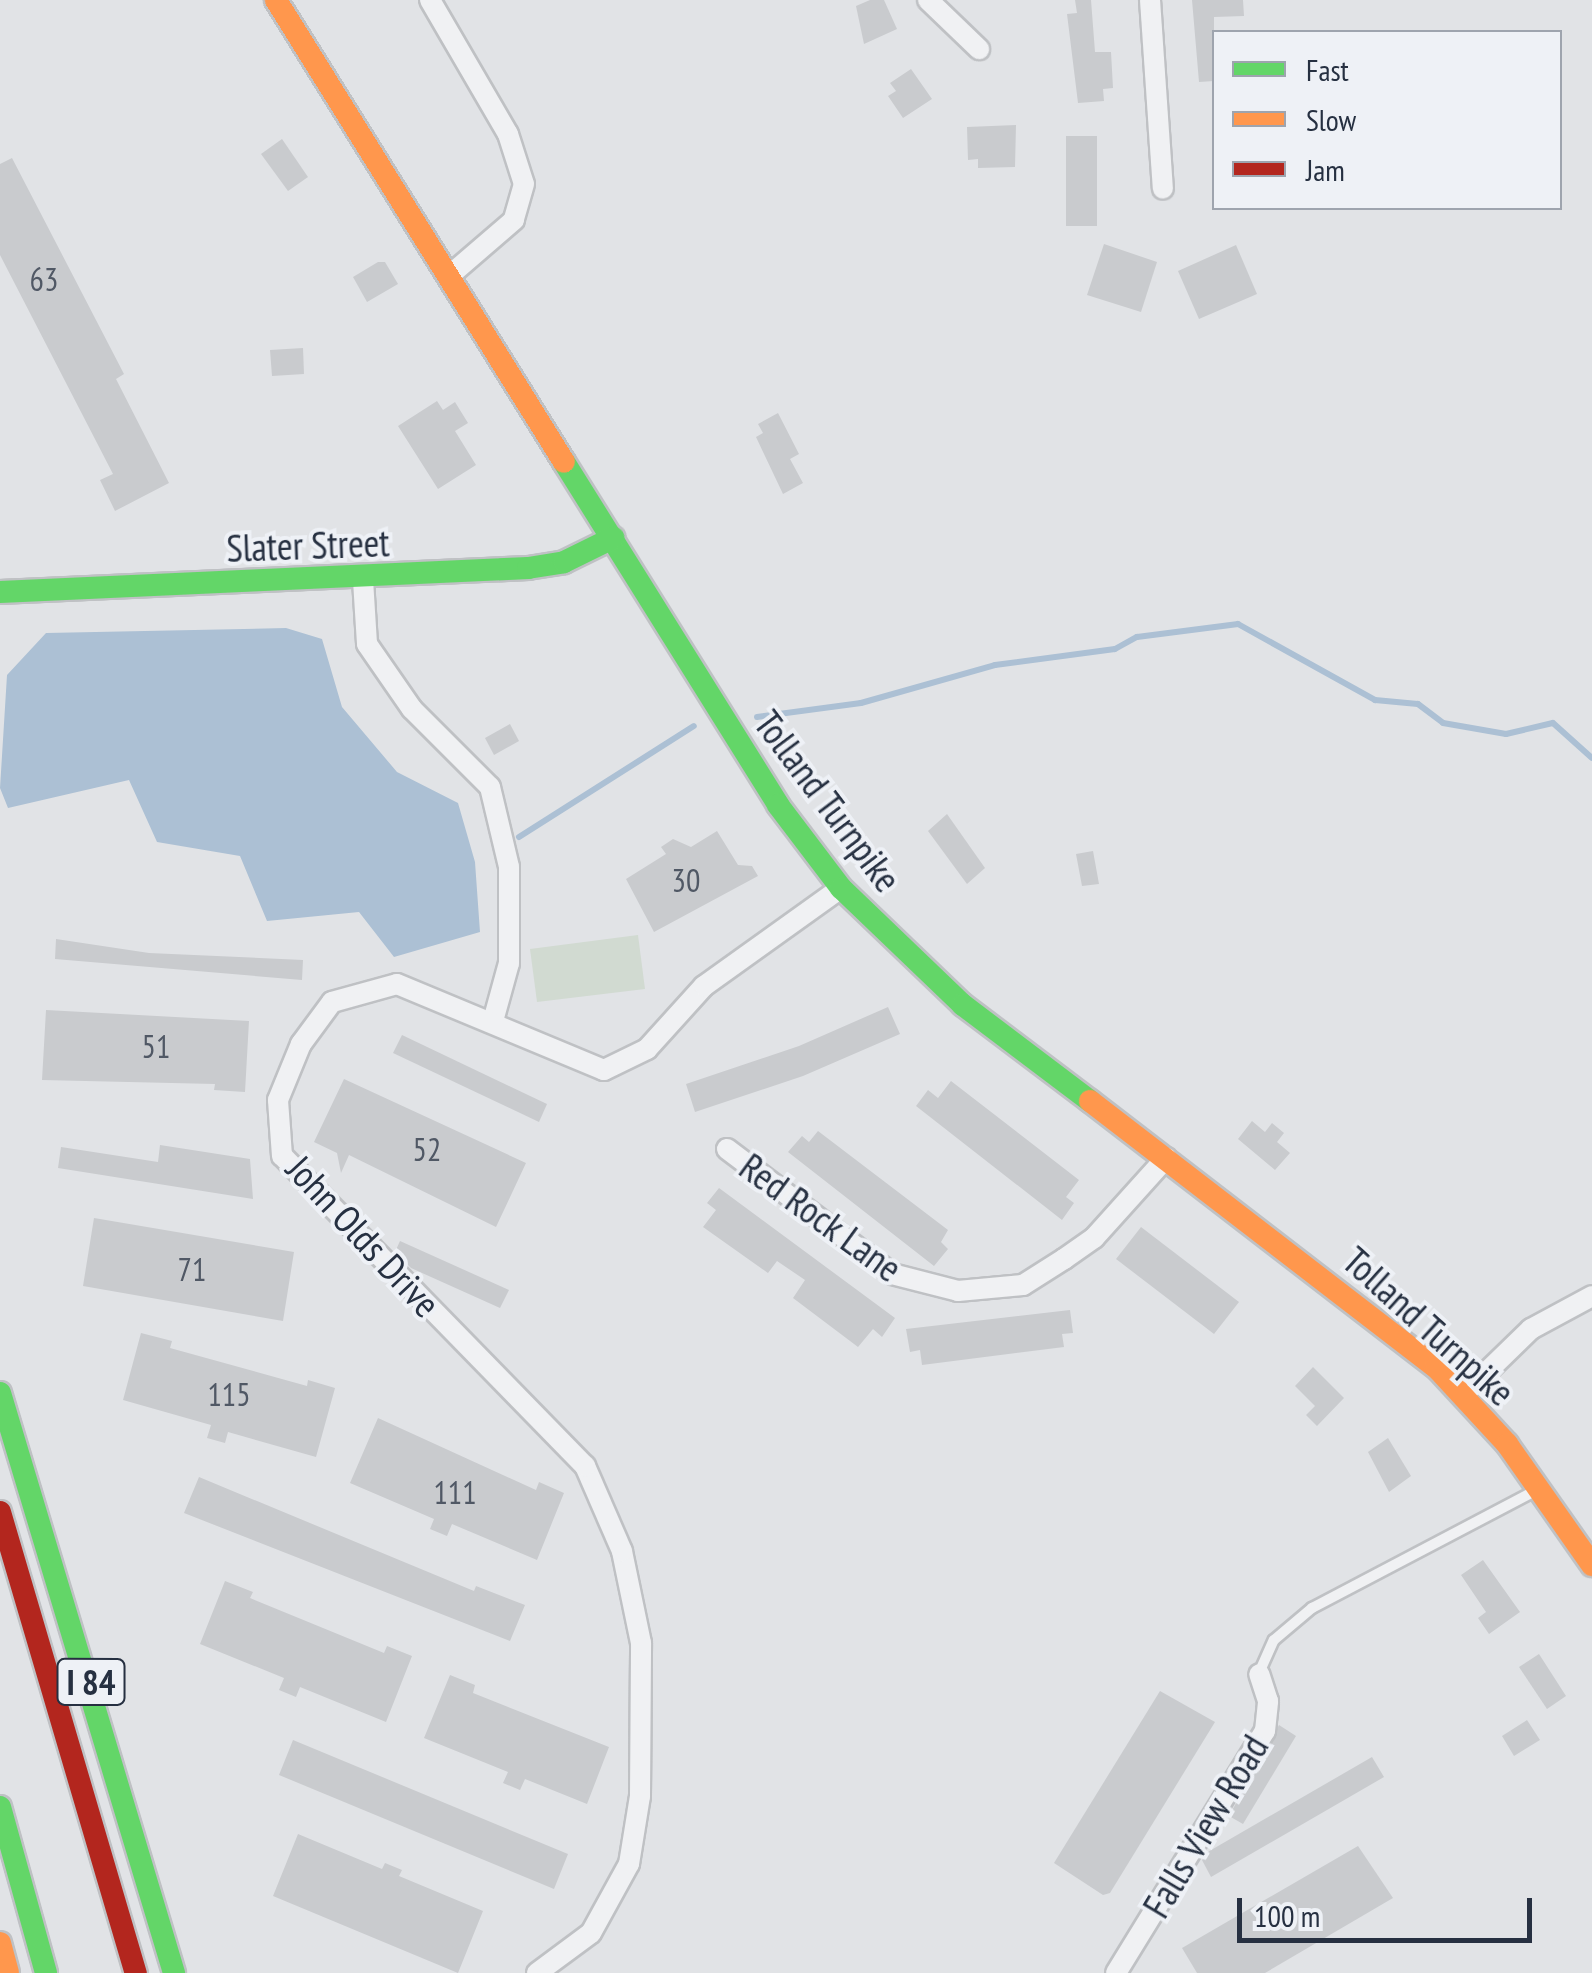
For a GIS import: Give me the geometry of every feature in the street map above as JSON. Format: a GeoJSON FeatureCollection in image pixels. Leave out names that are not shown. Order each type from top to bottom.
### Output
{"type":"FeatureCollection","features":[{"type":"Feature","properties":{"kind":"main road","name":"Tolland Turnpike"},"geometry":{"type":"LineString","coordinates":[[276,0],[778,805],[841,888],[963,1005],[1341,1288],[1462,1396],[1540,1488],[1592,1565]]}},
{"type":"Feature","properties":{"kind":"main road","name":"Slater Street"},"geometry":{"type":"LineString","coordinates":[[0,592],[363,580],[546,565],[613,538]]}},
{"type":"Feature","properties":{"kind":"main road","name":"I 84"},"geometry":{"type":"LineString","coordinates":[[0,1392],[174,1973]]}},
{"type":"Feature","properties":{"kind":"main road"},"geometry":{"type":"LineString","coordinates":[[0,1512],[136,1973]]}},
{"type":"Feature","properties":{"kind":"main road"},"geometry":{"type":"LineString","coordinates":[[0,1807],[46,1973]]}},
{"type":"Feature","properties":{"kind":"main road"},"geometry":{"type":"LineString","coordinates":[[0,1943],[8,1973]]}},
{"type":"Feature","properties":{"kind":"street"},"geometry":{"type":"LineString","coordinates":[[430,0],[508,134],[524,184],[508,227],[449,276]]}},
{"type":"Feature","properties":{"kind":"street"},"geometry":{"type":"LineString","coordinates":[[928,0],[979,48]]}},
{"type":"Feature","properties":{"kind":"street"},"geometry":{"type":"LineString","coordinates":[[1150,0],[1163,189]]}},
{"type":"Feature","properties":{"kind":"street"},"geometry":{"type":"LineString","coordinates":[[363,580],[368,644],[412,709],[490,788],[509,866],[510,962],[492,1021]]}},
{"type":"Feature","properties":{"kind":"street","name":"John Olds Drive"},"geometry":{"type":"LineString","coordinates":[[537,1973],[592,1934],[630,1864],[640,1796],[641,1643],[622,1551],[586,1466],[282,1156],[278,1100],[302,1044],[332,1002],[398,984],[604,1070],[647,1049],[704,986],[841,888]]}},
{"type":"Feature","properties":{"kind":"street","name":"Red Rock Lane"},"geometry":{"type":"LineString","coordinates":[[727,1149],[892,1274],[958,1291],[1023,1285],[1064,1259],[1094,1238],[1166,1158]]}},
{"type":"Feature","properties":{"kind":"street"},"geometry":{"type":"LineString","coordinates":[[1462,1396],[1530,1329],[1592,1296]]}},
{"type":"Feature","properties":{"kind":"street","name":"Falls View Road"},"geometry":{"type":"LineString","coordinates":[[1116,1973],[1264,1734],[1268,1701],[1258,1674]]}},
{"type":"Feature","properties":{"kind":"lane"},"geometry":{"type":"LineString","coordinates":[[1258,1674],[1272,1644],[1312,1608],[1540,1488]]}},
{"type":"Feature","properties":{"kind":"shaded area"},"geometry":{"type":"Polygon","coordinates":[[[638,935],[645,989],[537,1002],[530,949],[638,935]]]}},
{"type":"Feature","properties":{"kind":"water"},"geometry":{"type":"Polygon","coordinates":[[[286,628],[322,639],[342,707],[397,772],[458,803],[475,862],[480,932],[394,957],[359,912],[267,921],[240,856],[157,842],[129,780],[8,808],[0,788],[7,675],[46,633],[286,628]]]}},
{"type":"Feature","properties":{"kind":"building"},"geometry":{"type":"Polygon","coordinates":[[[884,0],[897,29],[864,44],[856,6],[884,0]]]}},
{"type":"Feature","properties":{"kind":"building"},"geometry":{"type":"Polygon","coordinates":[[[1075,0],[1091,0],[1095,52],[1111,52],[1113,88],[1103,89],[1104,101],[1078,103],[1067,14],[1077,13],[1075,0]]]}},
{"type":"Feature","properties":{"kind":"building"},"geometry":{"type":"Polygon","coordinates":[[[1192,0],[1243,0],[1244,16],[1214,17],[1212,81],[1199,82],[1192,0]]]}},
{"type":"Feature","properties":{"kind":"building"},"geometry":{"type":"Polygon","coordinates":[[[911,69],[932,99],[903,118],[888,96],[896,91],[890,83],[911,69]]]}},
{"type":"Feature","properties":{"kind":"building"},"geometry":{"type":"Polygon","coordinates":[[[1016,125],[1015,167],[978,168],[978,159],[968,160],[967,127],[1016,125]]]}},
{"type":"Feature","properties":{"kind":"building"},"geometry":{"type":"Polygon","coordinates":[[[1066,136],[1097,136],[1097,226],[1066,226],[1066,136]]]}},
{"type":"Feature","properties":{"kind":"building"},"geometry":{"type":"Polygon","coordinates":[[[282,139],[308,177],[288,191],[261,154],[282,139]]]}},
{"type":"Feature","properties":{"kind":"building"},"geometry":{"type":"Polygon","coordinates":[[[12,158],[124,374],[116,379],[169,483],[115,511],[100,480],[113,474],[0,255],[0,164],[12,158]]]}},
{"type":"Feature","properties":{"kind":"building"},"geometry":{"type":"Polygon","coordinates":[[[1104,244],[1157,262],[1141,312],[1087,295],[1104,244]]]}},
{"type":"Feature","properties":{"kind":"building"},"geometry":{"type":"Polygon","coordinates":[[[1236,245],[1257,294],[1199,319],[1178,271],[1236,245]]]}},
{"type":"Feature","properties":{"kind":"building"},"geometry":{"type":"Polygon","coordinates":[[[385,262],[398,284],[367,302],[353,277],[385,262]]]}},
{"type":"Feature","properties":{"kind":"building"},"geometry":{"type":"Polygon","coordinates":[[[303,348],[304,374],[272,376],[270,350],[303,348]]]}},
{"type":"Feature","properties":{"kind":"building"},"geometry":{"type":"Polygon","coordinates":[[[437,401],[443,410],[455,402],[468,423],[455,431],[476,465],[438,489],[398,426],[437,401]]]}},
{"type":"Feature","properties":{"kind":"building"},"geometry":{"type":"Polygon","coordinates":[[[778,413],[799,454],[790,459],[803,483],[783,494],[756,437],[763,433],[758,424],[778,413]]]}},
{"type":"Feature","properties":{"kind":"building"},"geometry":{"type":"Polygon","coordinates":[[[510,724],[519,741],[494,755],[485,738],[510,724]]]}},
{"type":"Feature","properties":{"kind":"building"},"geometry":{"type":"Polygon","coordinates":[[[947,814],[985,868],[967,884],[928,831],[947,814]]]}},
{"type":"Feature","properties":{"kind":"building"},"geometry":{"type":"Polygon","coordinates":[[[717,831],[738,865],[752,866],[758,876],[654,932],[626,879],[666,854],[661,847],[673,839],[691,847],[717,831]]]}},
{"type":"Feature","properties":{"kind":"building"},"geometry":{"type":"Polygon","coordinates":[[[1093,851],[1099,884],[1082,886],[1076,854],[1093,851]]]}},
{"type":"Feature","properties":{"kind":"building"},"geometry":{"type":"Polygon","coordinates":[[[56,939],[149,953],[303,960],[302,980],[55,959],[56,939]]]}},
{"type":"Feature","properties":{"kind":"building"},"geometry":{"type":"Polygon","coordinates":[[[888,1007],[900,1034],[803,1076],[695,1112],[686,1084],[799,1046],[888,1007]]]}},
{"type":"Feature","properties":{"kind":"building"},"geometry":{"type":"Polygon","coordinates":[[[46,1010],[249,1021],[245,1092],[214,1090],[215,1084],[42,1080],[46,1010]]]}},
{"type":"Feature","properties":{"kind":"building"},"geometry":{"type":"Polygon","coordinates":[[[402,1035],[547,1104],[539,1122],[393,1053],[402,1035]]]}},
{"type":"Feature","properties":{"kind":"building"},"geometry":{"type":"Polygon","coordinates":[[[344,1079],[526,1163],[496,1227],[349,1155],[341,1173],[337,1153],[314,1142],[344,1079]]]}},
{"type":"Feature","properties":{"kind":"building"},"geometry":{"type":"Polygon","coordinates":[[[951,1081],[1079,1180],[1066,1197],[1074,1203],[1062,1220],[916,1106],[928,1090],[938,1098],[951,1081]]]}},
{"type":"Feature","properties":{"kind":"building"},"geometry":{"type":"Polygon","coordinates":[[[1252,1121],[1265,1132],[1272,1123],[1284,1133],[1277,1142],[1290,1153],[1275,1170],[1238,1139],[1252,1121]]]}},
{"type":"Feature","properties":{"kind":"building"},"geometry":{"type":"Polygon","coordinates":[[[818,1131],[948,1230],[941,1242],[948,1249],[934,1266],[788,1152],[802,1136],[809,1142],[818,1131]]]}},
{"type":"Feature","properties":{"kind":"building"},"geometry":{"type":"Polygon","coordinates":[[[160,1145],[250,1159],[253,1199],[58,1168],[61,1147],[158,1162],[160,1145]]]}},
{"type":"Feature","properties":{"kind":"building"},"geometry":{"type":"Polygon","coordinates":[[[719,1188],[895,1318],[882,1337],[873,1329],[858,1347],[793,1298],[805,1280],[777,1261],[768,1273],[703,1227],[716,1210],[707,1203],[719,1188]]]}},
{"type":"Feature","properties":{"kind":"building"},"geometry":{"type":"Polygon","coordinates":[[[94,1218],[294,1252],[283,1321],[83,1286],[94,1218]]]}},
{"type":"Feature","properties":{"kind":"building"},"geometry":{"type":"Polygon","coordinates":[[[1141,1227],[1239,1302],[1214,1334],[1116,1259],[1141,1227]]]}},
{"type":"Feature","properties":{"kind":"building"},"geometry":{"type":"Polygon","coordinates":[[[400,1241],[509,1290],[500,1308],[411,1268],[395,1252],[400,1241]]]}},
{"type":"Feature","properties":{"kind":"building"},"geometry":{"type":"Polygon","coordinates":[[[1070,1310],[1073,1333],[1062,1334],[1064,1347],[922,1365],[920,1350],[910,1352],[906,1329],[1070,1310]]]}},
{"type":"Feature","properties":{"kind":"building"},"geometry":{"type":"Polygon","coordinates":[[[141,1333],[172,1341],[170,1348],[307,1386],[308,1380],[335,1388],[316,1457],[228,1432],[225,1443],[207,1438],[211,1425],[123,1400],[141,1333]]]}},
{"type":"Feature","properties":{"kind":"building"},"geometry":{"type":"Polygon","coordinates":[[[1313,1367],[1344,1398],[1317,1426],[1306,1415],[1315,1406],[1295,1386],[1313,1367]]]}},
{"type":"Feature","properties":{"kind":"building"},"geometry":{"type":"Polygon","coordinates":[[[378,1418],[536,1490],[539,1482],[564,1493],[537,1560],[452,1524],[447,1536],[430,1529],[434,1519],[350,1483],[378,1418]]]}},
{"type":"Feature","properties":{"kind":"building"},"geometry":{"type":"Polygon","coordinates":[[[1388,1438],[1411,1476],[1389,1492],[1368,1452],[1388,1438]]]}},
{"type":"Feature","properties":{"kind":"building"},"geometry":{"type":"Polygon","coordinates":[[[199,1477],[474,1591],[476,1586],[525,1605],[510,1641],[184,1513],[199,1477]]]}},
{"type":"Feature","properties":{"kind":"building"},"geometry":{"type":"Polygon","coordinates":[[[1483,1560],[1520,1612],[1489,1634],[1478,1618],[1486,1612],[1461,1575],[1483,1560]]]}},
{"type":"Feature","properties":{"kind":"building"},"geometry":{"type":"Polygon","coordinates":[[[225,1581],[253,1592],[250,1598],[384,1653],[387,1646],[412,1656],[386,1722],[300,1687],[296,1697],[279,1690],[284,1678],[200,1644],[225,1581]]]}},
{"type":"Feature","properties":{"kind":"building"},"geometry":{"type":"Polygon","coordinates":[[[1539,1654],[1566,1696],[1547,1709],[1519,1667],[1539,1654]]]}},
{"type":"Feature","properties":{"kind":"building"},"geometry":{"type":"Polygon","coordinates":[[[450,1675],[475,1685],[473,1693],[609,1747],[587,1804],[525,1779],[520,1790],[503,1783],[508,1772],[424,1738],[450,1675]]]}},
{"type":"Feature","properties":{"kind":"building"},"geometry":{"type":"Polygon","coordinates":[[[1160,1691],[1215,1722],[1110,1893],[1103,1895],[1054,1863],[1160,1691]]]}},
{"type":"Feature","properties":{"kind":"building"},"geometry":{"type":"Polygon","coordinates":[[[1527,1720],[1540,1740],[1514,1756],[1502,1736],[1527,1720]]]}},
{"type":"Feature","properties":{"kind":"building"},"geometry":{"type":"Polygon","coordinates":[[[1279,1725],[1296,1736],[1243,1824],[1229,1816],[1279,1725]]]}},
{"type":"Feature","properties":{"kind":"building"},"geometry":{"type":"Polygon","coordinates":[[[293,1740],[568,1854],[554,1889],[279,1775],[293,1740]]]}},
{"type":"Feature","properties":{"kind":"building"},"geometry":{"type":"Polygon","coordinates":[[[1372,1757],[1384,1777],[1211,1877],[1202,1860],[1206,1853],[1372,1757]]]}},
{"type":"Feature","properties":{"kind":"building"},"geometry":{"type":"Polygon","coordinates":[[[298,1834],[382,1869],[385,1863],[402,1870],[399,1876],[483,1911],[458,1973],[273,1896],[298,1834]]]}},
{"type":"Feature","properties":{"kind":"building"},"geometry":{"type":"Polygon","coordinates":[[[1358,1846],[1393,1898],[1265,1973],[1197,1973],[1182,1948],[1358,1846]]]}},
{"type":"Feature","properties":{"kind":"waterway"},"geometry":{"type":"LineString","coordinates":[[757,717],[861,703],[995,665],[1115,649],[1137,637],[1238,624],[1375,700],[1418,704],[1443,723],[1506,734],[1553,723],[1592,758]]}},
{"type":"Feature","properties":{"kind":"waterway"},"geometry":{"type":"LineString","coordinates":[[519,837],[694,726]]}},
{"type":"Feature","properties":{"kind":"traffic: fast"},"geometry":{"type":"LineString","coordinates":[[564,462],[778,805],[841,888],[963,1005],[1090,1101]]}},
{"type":"Feature","properties":{"kind":"traffic: fast"},"geometry":{"type":"LineString","coordinates":[[0,592],[528,568],[564,562],[613,538]]}},
{"type":"Feature","properties":{"kind":"traffic: fast"},"geometry":{"type":"LineString","coordinates":[[0,1393],[174,1973]]}},
{"type":"Feature","properties":{"kind":"traffic: fast"},"geometry":{"type":"LineString","coordinates":[[0,1807],[46,1973]]}},
{"type":"Feature","properties":{"kind":"traffic: slow"},"geometry":{"type":"LineString","coordinates":[[276,0],[564,462]]}},
{"type":"Feature","properties":{"kind":"traffic: slow"},"geometry":{"type":"LineString","coordinates":[[1090,1101],[1436,1367],[1507,1444],[1592,1565]]}},
{"type":"Feature","properties":{"kind":"traffic: slow"},"geometry":{"type":"LineString","coordinates":[[0,1943],[8,1973]]}},
{"type":"Feature","properties":{"kind":"traffic: jam"},"geometry":{"type":"LineString","coordinates":[[0,1512],[136,1973]]}}]}
